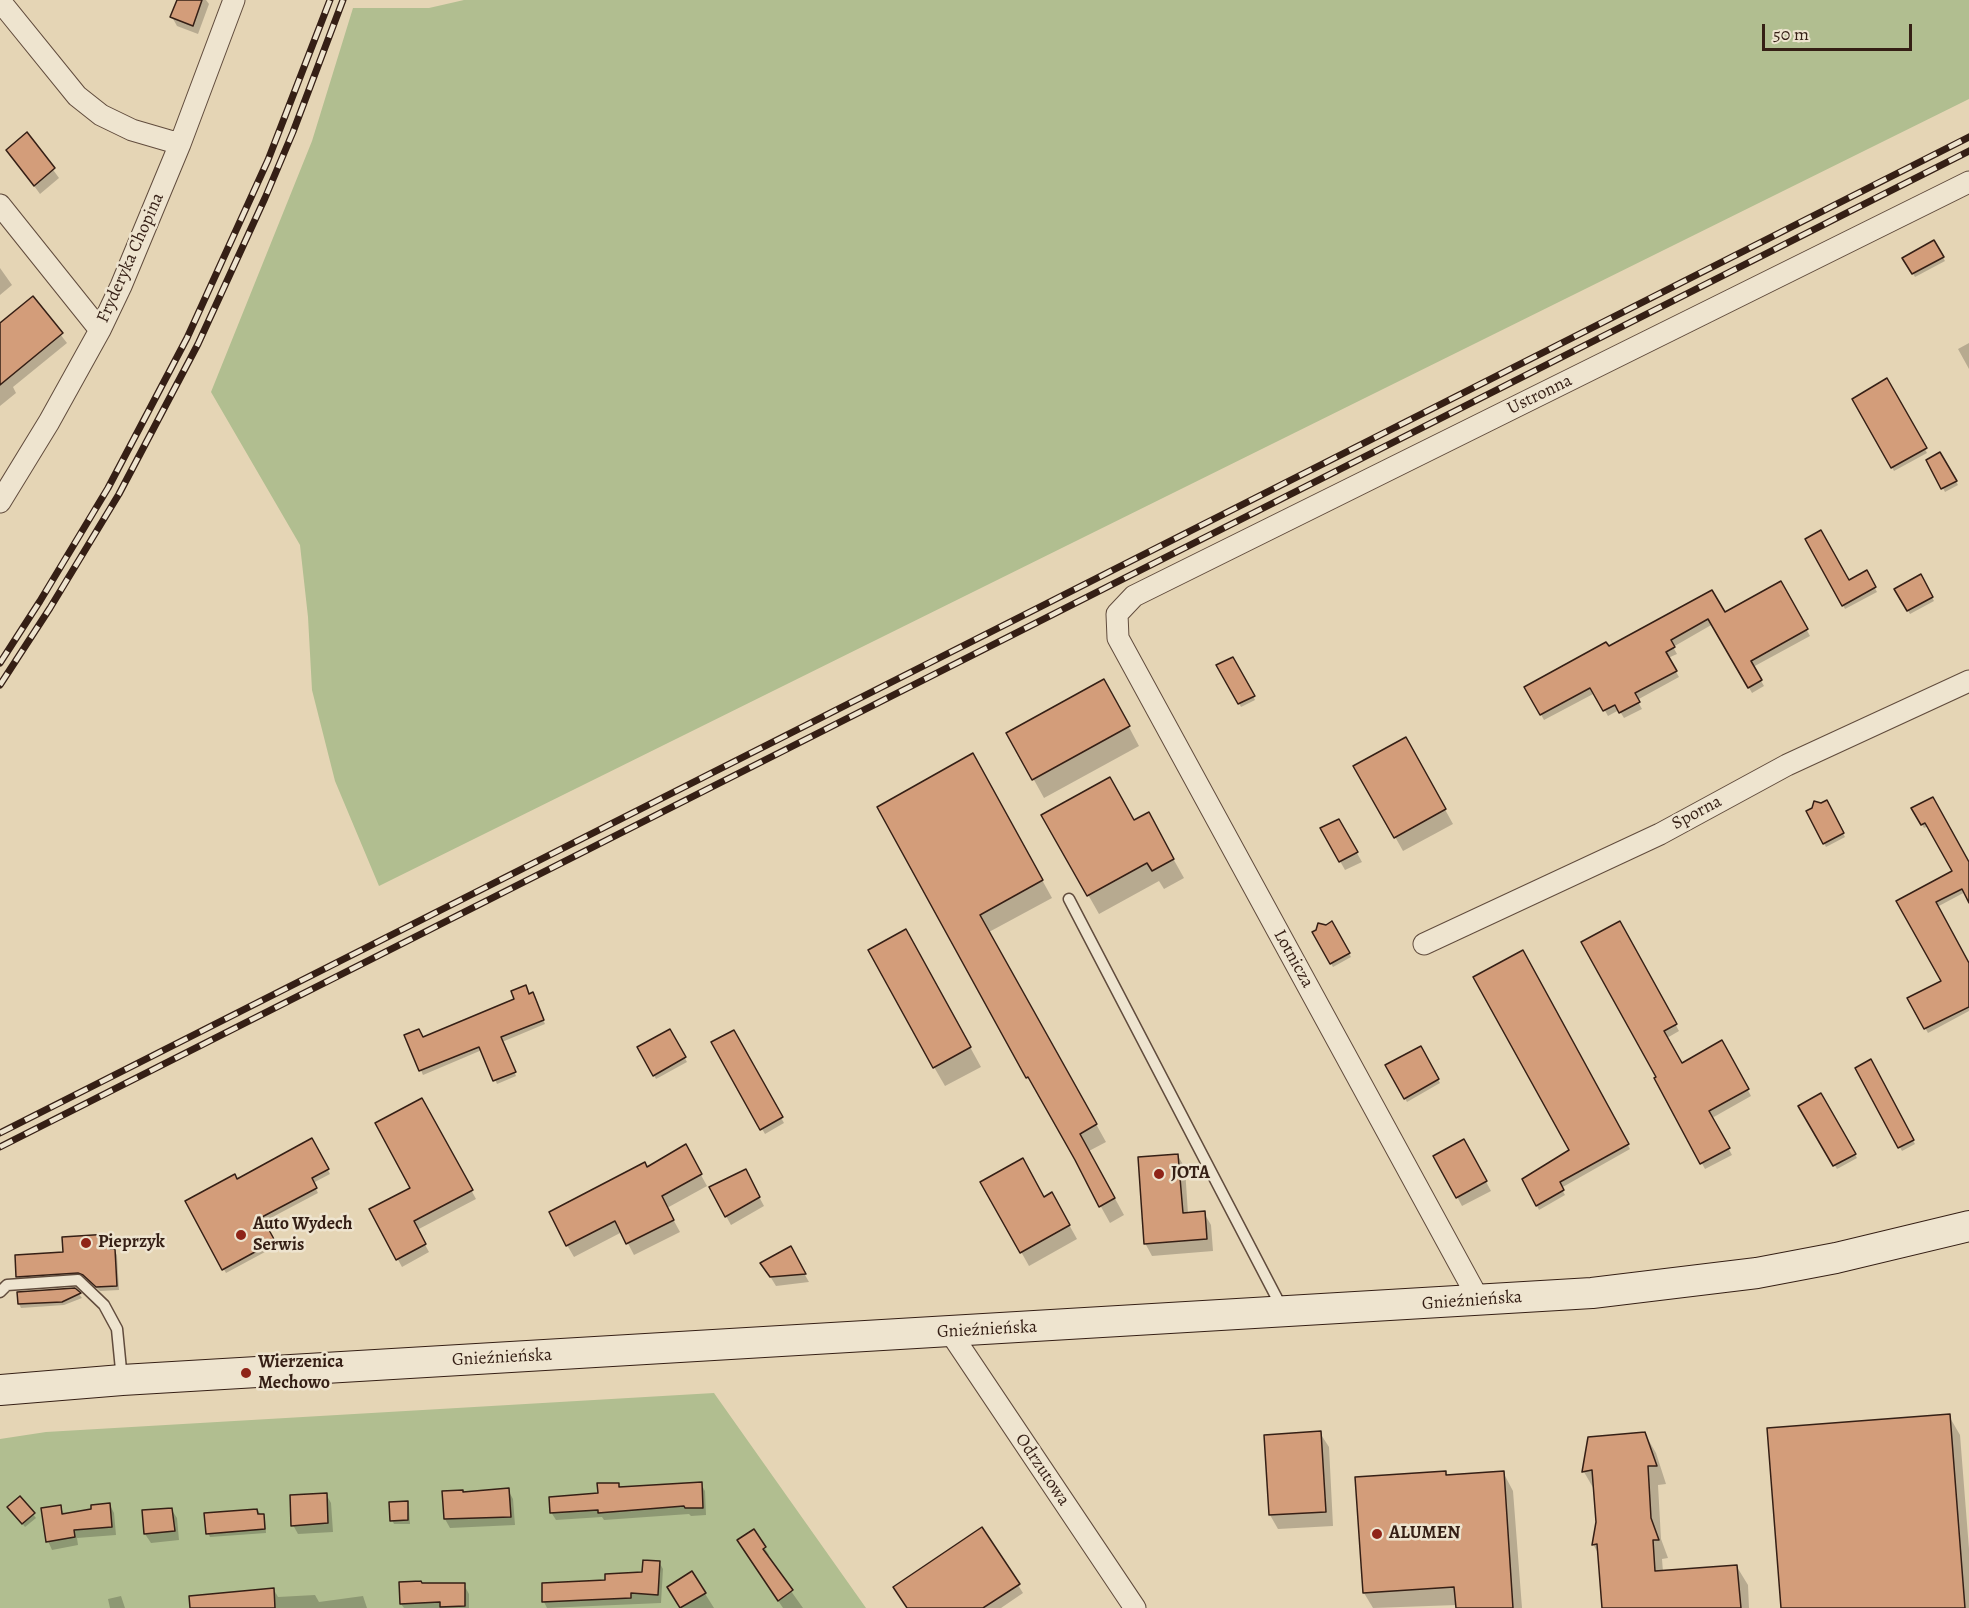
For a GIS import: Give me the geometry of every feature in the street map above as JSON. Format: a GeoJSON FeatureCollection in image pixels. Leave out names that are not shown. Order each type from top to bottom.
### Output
{"type":"FeatureCollection","features":[{"type":"Feature","properties":{"kind":"main road","name":"Gnieźnieńska"},"geometry":{"type":"LineString","coordinates":[[0,1390],[122,1380],[1592,1293],[1757,1273],[1836,1258],[1969,1226]]}},
{"type":"Feature","properties":{"kind":"street","name":"Fryderyka Chopina"},"geometry":{"type":"LineString","coordinates":[[0,502],[49,422],[100,330],[121,286],[180,144],[234,0]]}},
{"type":"Feature","properties":{"kind":"street"},"geometry":{"type":"LineString","coordinates":[[0,1],[77,96],[101,115],[132,130],[180,144]]}},
{"type":"Feature","properties":{"kind":"street","name":"Ustronna"},"geometry":{"type":"LineString","coordinates":[[1117,614],[1134,596],[1969,182]]}},
{"type":"Feature","properties":{"kind":"street"},"geometry":{"type":"LineString","coordinates":[[0,205],[100,330]]}},
{"type":"Feature","properties":{"kind":"street","name":"Lotnicza"},"geometry":{"type":"LineString","coordinates":[[1117,614],[1118,638],[1479,1300]]}},
{"type":"Feature","properties":{"kind":"street","name":"Sporna"},"geometry":{"type":"LineString","coordinates":[[1424,944],[1660,834],[1787,765],[1969,681]]}},
{"type":"Feature","properties":{"kind":"street","name":"Odrzutowa"},"geometry":{"type":"LineString","coordinates":[[950,1332],[1135,1608]]}},
{"type":"Feature","properties":{"kind":"lane"},"geometry":{"type":"LineString","coordinates":[[1069,898],[1284,1312]]}},
{"type":"Feature","properties":{"kind":"lane"},"geometry":{"type":"LineString","coordinates":[[0,1292],[7,1285],[78,1280],[104,1305],[117,1329],[122,1380]]}},
{"type":"Feature","properties":{"kind":"green space"},"geometry":{"type":"Polygon","coordinates":[[[464,0],[1969,0],[1969,99],[379,886],[335,781],[312,690],[308,617],[300,545],[211,392],[312,141],[353,8],[429,8],[464,0]]]}},
{"type":"Feature","properties":{"kind":"green space"},"geometry":{"type":"Polygon","coordinates":[[[714,1393],[866,1608],[0,1608],[0,1439],[46,1432],[714,1393]]]}},
{"type":"Feature","properties":{"kind":"building"},"geometry":{"type":"Polygon","coordinates":[[[177,0],[202,0],[193,26],[170,17],[177,0]]]}},
{"type":"Feature","properties":{"kind":"building"},"geometry":{"type":"Polygon","coordinates":[[[27,132],[55,168],[34,186],[6,150],[27,132]]]}},
{"type":"Feature","properties":{"kind":"building"},"geometry":{"type":"Polygon","coordinates":[[[1934,240],[1944,257],[1912,274],[1902,258],[1934,240]]]}},
{"type":"Feature","properties":{"kind":"building"},"geometry":{"type":"Polygon","coordinates":[[[33,296],[63,333],[0,385],[0,323],[33,296]]]}},
{"type":"Feature","properties":{"kind":"building"},"geometry":{"type":"Polygon","coordinates":[[[1887,378],[1927,448],[1891,468],[1852,399],[1887,378]]]}},
{"type":"Feature","properties":{"kind":"building"},"geometry":{"type":"Polygon","coordinates":[[[1940,452],[1957,481],[1941,489],[1926,460],[1940,452]]]}},
{"type":"Feature","properties":{"kind":"building"},"geometry":{"type":"Polygon","coordinates":[[[1821,530],[1849,580],[1867,570],[1876,587],[1842,606],[1805,539],[1821,530]]]}},
{"type":"Feature","properties":{"kind":"building"},"geometry":{"type":"Polygon","coordinates":[[[1921,574],[1933,597],[1907,611],[1894,589],[1921,574]]]}},
{"type":"Feature","properties":{"kind":"building"},"geometry":{"type":"Polygon","coordinates":[[[1781,581],[1808,629],[1751,661],[1762,680],[1748,688],[1708,619],[1671,640],[1675,647],[1666,652],[1677,671],[1635,693],[1640,702],[1619,713],[1615,705],[1603,711],[1590,688],[1540,715],[1524,687],[1606,642],[1609,646],[1712,590],[1725,612],[1781,581]]]}},
{"type":"Feature","properties":{"kind":"building"},"geometry":{"type":"Polygon","coordinates":[[[1233,657],[1255,696],[1238,704],[1216,665],[1233,657]]]}},
{"type":"Feature","properties":{"kind":"building"},"geometry":{"type":"Polygon","coordinates":[[[1104,679],[1130,726],[1032,780],[1006,733],[1104,679]]]}},
{"type":"Feature","properties":{"kind":"building"},"geometry":{"type":"Polygon","coordinates":[[[1406,737],[1446,809],[1394,838],[1353,766],[1406,737]]]}},
{"type":"Feature","properties":{"kind":"building"},"geometry":{"type":"Polygon","coordinates":[[[973,753],[1043,880],[980,915],[1097,1124],[1080,1134],[1115,1198],[1099,1207],[1075,1160],[1028,1077],[1026,1078],[877,807],[973,753]]]}},
{"type":"Feature","properties":{"kind":"building"},"geometry":{"type":"Polygon","coordinates":[[[1110,777],[1134,820],[1149,812],[1174,859],[1152,871],[1147,863],[1087,896],[1041,815],[1110,777]]]}},
{"type":"Feature","properties":{"kind":"building"},"geometry":{"type":"Polygon","coordinates":[[[1933,797],[1969,862],[1969,903],[1962,889],[1936,902],[1969,963],[1969,1007],[1924,1029],[1907,998],[1941,981],[1896,901],[1952,871],[1925,823],[1921,825],[1911,808],[1933,797]]]}},
{"type":"Feature","properties":{"kind":"building"},"geometry":{"type":"Polygon","coordinates":[[[1827,800],[1844,833],[1823,844],[1806,811],[1812,808],[1814,801],[1821,803],[1827,800]]]}},
{"type":"Feature","properties":{"kind":"building"},"geometry":{"type":"Polygon","coordinates":[[[1339,819],[1358,852],[1339,862],[1320,828],[1339,819]]]}},
{"type":"Feature","properties":{"kind":"building"},"geometry":{"type":"Polygon","coordinates":[[[1332,921],[1350,953],[1330,964],[1312,932],[1316,930],[1318,923],[1326,925],[1332,921]]]}},
{"type":"Feature","properties":{"kind":"building"},"geometry":{"type":"Polygon","coordinates":[[[1620,921],[1677,1024],[1664,1031],[1682,1063],[1722,1040],[1749,1089],[1709,1111],[1730,1148],[1700,1164],[1654,1078],[1656,1077],[1581,942],[1620,921]]]}},
{"type":"Feature","properties":{"kind":"building"},"geometry":{"type":"Polygon","coordinates":[[[906,929],[971,1047],[933,1068],[868,950],[906,929]]]}},
{"type":"Feature","properties":{"kind":"building"},"geometry":{"type":"Polygon","coordinates":[[[1523,950],[1629,1144],[1560,1182],[1564,1190],[1536,1206],[1522,1179],[1569,1150],[1473,977],[1523,950]]]}},
{"type":"Feature","properties":{"kind":"building"},"geometry":{"type":"Polygon","coordinates":[[[526,985],[529,994],[533,992],[544,1020],[501,1037],[516,1072],[493,1081],[479,1047],[419,1071],[404,1035],[419,1029],[423,1037],[514,999],[511,991],[526,985]]]}},
{"type":"Feature","properties":{"kind":"building"},"geometry":{"type":"Polygon","coordinates":[[[670,1029],[686,1057],[653,1076],[637,1047],[670,1029]]]}},
{"type":"Feature","properties":{"kind":"building"},"geometry":{"type":"Polygon","coordinates":[[[734,1030],[783,1117],[760,1130],[711,1042],[734,1030]]]}},
{"type":"Feature","properties":{"kind":"building"},"geometry":{"type":"Polygon","coordinates":[[[1421,1046],[1439,1079],[1404,1099],[1385,1065],[1421,1046]]]}},
{"type":"Feature","properties":{"kind":"building"},"geometry":{"type":"Polygon","coordinates":[[[1871,1059],[1914,1140],[1898,1148],[1855,1068],[1871,1059]]]}},
{"type":"Feature","properties":{"kind":"building"},"geometry":{"type":"Polygon","coordinates":[[[1821,1093],[1856,1154],[1833,1166],[1798,1106],[1821,1093]]]}},
{"type":"Feature","properties":{"kind":"building"},"geometry":{"type":"Polygon","coordinates":[[[422,1098],[473,1190],[414,1221],[426,1244],[396,1260],[369,1209],[410,1188],[375,1123],[422,1098]]]}},
{"type":"Feature","properties":{"kind":"building"},"geometry":{"type":"Polygon","coordinates":[[[312,1138],[329,1169],[312,1178],[317,1188],[262,1217],[275,1241],[222,1270],[185,1201],[235,1174],[237,1179],[312,1138]]]}},
{"type":"Feature","properties":{"kind":"building"},"geometry":{"type":"Polygon","coordinates":[[[1464,1139],[1487,1181],[1456,1198],[1433,1156],[1464,1139]]]}},
{"type":"Feature","properties":{"kind":"building"},"geometry":{"type":"Polygon","coordinates":[[[686,1144],[702,1174],[662,1196],[674,1220],[626,1244],[615,1221],[566,1246],[549,1212],[645,1162],[647,1167],[686,1144]]]}},
{"type":"Feature","properties":{"kind":"building"},"geometry":{"type":"Polygon","coordinates":[[[1178,1154],[1183,1213],[1205,1211],[1207,1239],[1144,1244],[1138,1157],[1178,1154]]]}},
{"type":"Feature","properties":{"kind":"building"},"geometry":{"type":"Polygon","coordinates":[[[1023,1158],[1044,1197],[1052,1192],[1070,1225],[1020,1253],[980,1182],[1023,1158]]]}},
{"type":"Feature","properties":{"kind":"building"},"geometry":{"type":"Polygon","coordinates":[[[746,1169],[760,1197],[725,1217],[709,1187],[746,1169]]]}},
{"type":"Feature","properties":{"kind":"building"},"geometry":{"type":"Polygon","coordinates":[[[109,1234],[109,1249],[115,1249],[117,1286],[96,1287],[78,1273],[16,1277],[15,1255],[63,1252],[62,1237],[109,1234]]]}},
{"type":"Feature","properties":{"kind":"building"},"geometry":{"type":"Polygon","coordinates":[[[791,1246],[806,1274],[770,1277],[760,1263],[791,1246]]]}},
{"type":"Feature","properties":{"kind":"building"},"geometry":{"type":"Polygon","coordinates":[[[75,1288],[81,1293],[62,1302],[18,1304],[17,1292],[75,1288]]]}},
{"type":"Feature","properties":{"kind":"building"},"geometry":{"type":"Polygon","coordinates":[[[1950,1414],[1965,1608],[1781,1608],[1767,1428],[1950,1414]]]}},
{"type":"Feature","properties":{"kind":"building"},"geometry":{"type":"Polygon","coordinates":[[[1321,1431],[1326,1512],[1269,1515],[1264,1435],[1321,1431]]]}},
{"type":"Feature","properties":{"kind":"building"},"geometry":{"type":"Polygon","coordinates":[[[1645,1432],[1657,1466],[1648,1466],[1651,1518],[1659,1540],[1653,1540],[1655,1571],[1737,1565],[1741,1608],[1602,1608],[1597,1544],[1592,1545],[1596,1522],[1592,1470],[1582,1472],[1588,1437],[1645,1432]]]}},
{"type":"Feature","properties":{"kind":"building"},"geometry":{"type":"Polygon","coordinates":[[[1446,1471],[1446,1475],[1504,1471],[1513,1608],[1456,1608],[1454,1587],[1363,1593],[1355,1477],[1446,1471]]]}},
{"type":"Feature","properties":{"kind":"building"},"geometry":{"type":"Polygon","coordinates":[[[702,1482],[703,1508],[685,1508],[684,1506],[598,1513],[598,1510],[550,1513],[549,1497],[598,1493],[597,1483],[619,1483],[619,1487],[702,1482]]]}},
{"type":"Feature","properties":{"kind":"building"},"geometry":{"type":"Polygon","coordinates":[[[509,1488],[511,1517],[444,1519],[442,1491],[463,1490],[463,1492],[509,1488]]]}},
{"type":"Feature","properties":{"kind":"building"},"geometry":{"type":"Polygon","coordinates":[[[327,1493],[328,1523],[291,1526],[290,1495],[327,1493]]]}},
{"type":"Feature","properties":{"kind":"building"},"geometry":{"type":"Polygon","coordinates":[[[20,1496],[35,1513],[22,1524],[7,1507],[20,1496]]]}},
{"type":"Feature","properties":{"kind":"building"},"geometry":{"type":"Polygon","coordinates":[[[408,1501],[408,1520],[390,1521],[389,1502],[408,1501]]]}},
{"type":"Feature","properties":{"kind":"building"},"geometry":{"type":"Polygon","coordinates":[[[110,1503],[112,1527],[74,1530],[75,1537],[46,1542],[41,1508],[61,1505],[62,1514],[91,1509],[91,1505],[110,1503]]]}},
{"type":"Feature","properties":{"kind":"building"},"geometry":{"type":"Polygon","coordinates":[[[172,1508],[175,1531],[144,1534],[142,1510],[172,1508]]]}},
{"type":"Feature","properties":{"kind":"building"},"geometry":{"type":"Polygon","coordinates":[[[257,1509],[258,1514],[264,1514],[265,1529],[206,1534],[204,1513],[257,1509]]]}},
{"type":"Feature","properties":{"kind":"building"},"geometry":{"type":"Polygon","coordinates":[[[982,1527],[1020,1584],[983,1608],[907,1608],[893,1587],[982,1527]]]}},
{"type":"Feature","properties":{"kind":"building"},"geometry":{"type":"Polygon","coordinates":[[[754,1529],[766,1547],[763,1549],[793,1590],[778,1601],[737,1540],[754,1529]]]}},
{"type":"Feature","properties":{"kind":"building"},"geometry":{"type":"Polygon","coordinates":[[[643,1560],[660,1561],[658,1595],[631,1593],[631,1598],[542,1602],[542,1583],[605,1580],[605,1574],[642,1572],[643,1560]]]}},
{"type":"Feature","properties":{"kind":"building"},"geometry":{"type":"Polygon","coordinates":[[[692,1571],[706,1593],[680,1608],[667,1587],[692,1571]]]}},
{"type":"Feature","properties":{"kind":"building"},"geometry":{"type":"Polygon","coordinates":[[[421,1581],[422,1583],[465,1583],[465,1606],[440,1607],[440,1602],[400,1604],[399,1582],[421,1581]]]}},
{"type":"Feature","properties":{"kind":"building"},"geometry":{"type":"Polygon","coordinates":[[[274,1588],[275,1608],[190,1608],[189,1596],[274,1588]]]}},
{"type":"Feature","properties":{"kind":"railway"},"geometry":{"type":"LineString","coordinates":[[0,663],[108,488],[187,338],[268,160],[330,0]]}},
{"type":"Feature","properties":{"kind":"railway"},"geometry":{"type":"LineString","coordinates":[[0,685],[119,494],[198,344],[293,132],[343,0]]}},
{"type":"Feature","properties":{"kind":"railway"},"geometry":{"type":"LineString","coordinates":[[0,1133],[1969,137]]}},
{"type":"Feature","properties":{"kind":"railway"},"geometry":{"type":"LineString","coordinates":[[0,1147],[1969,151]]}},
{"type":"Feature","properties":{"kind":"place","name":"JOTA"},"geometry":{"type":"Point","coordinates":[1159,1174]}},
{"type":"Feature","properties":{"kind":"place","name":"Auto Wydech Serwis"},"geometry":{"type":"Point","coordinates":[241,1235]}},
{"type":"Feature","properties":{"kind":"place","name":"Pieprzyk"},"geometry":{"type":"Point","coordinates":[86,1243]}},
{"type":"Feature","properties":{"kind":"place","name":"Wierzenica Mechowo"},"geometry":{"type":"Point","coordinates":[246,1373]}},
{"type":"Feature","properties":{"kind":"place","name":"ALUMEN"},"geometry":{"type":"Point","coordinates":[1377,1534]}}]}
